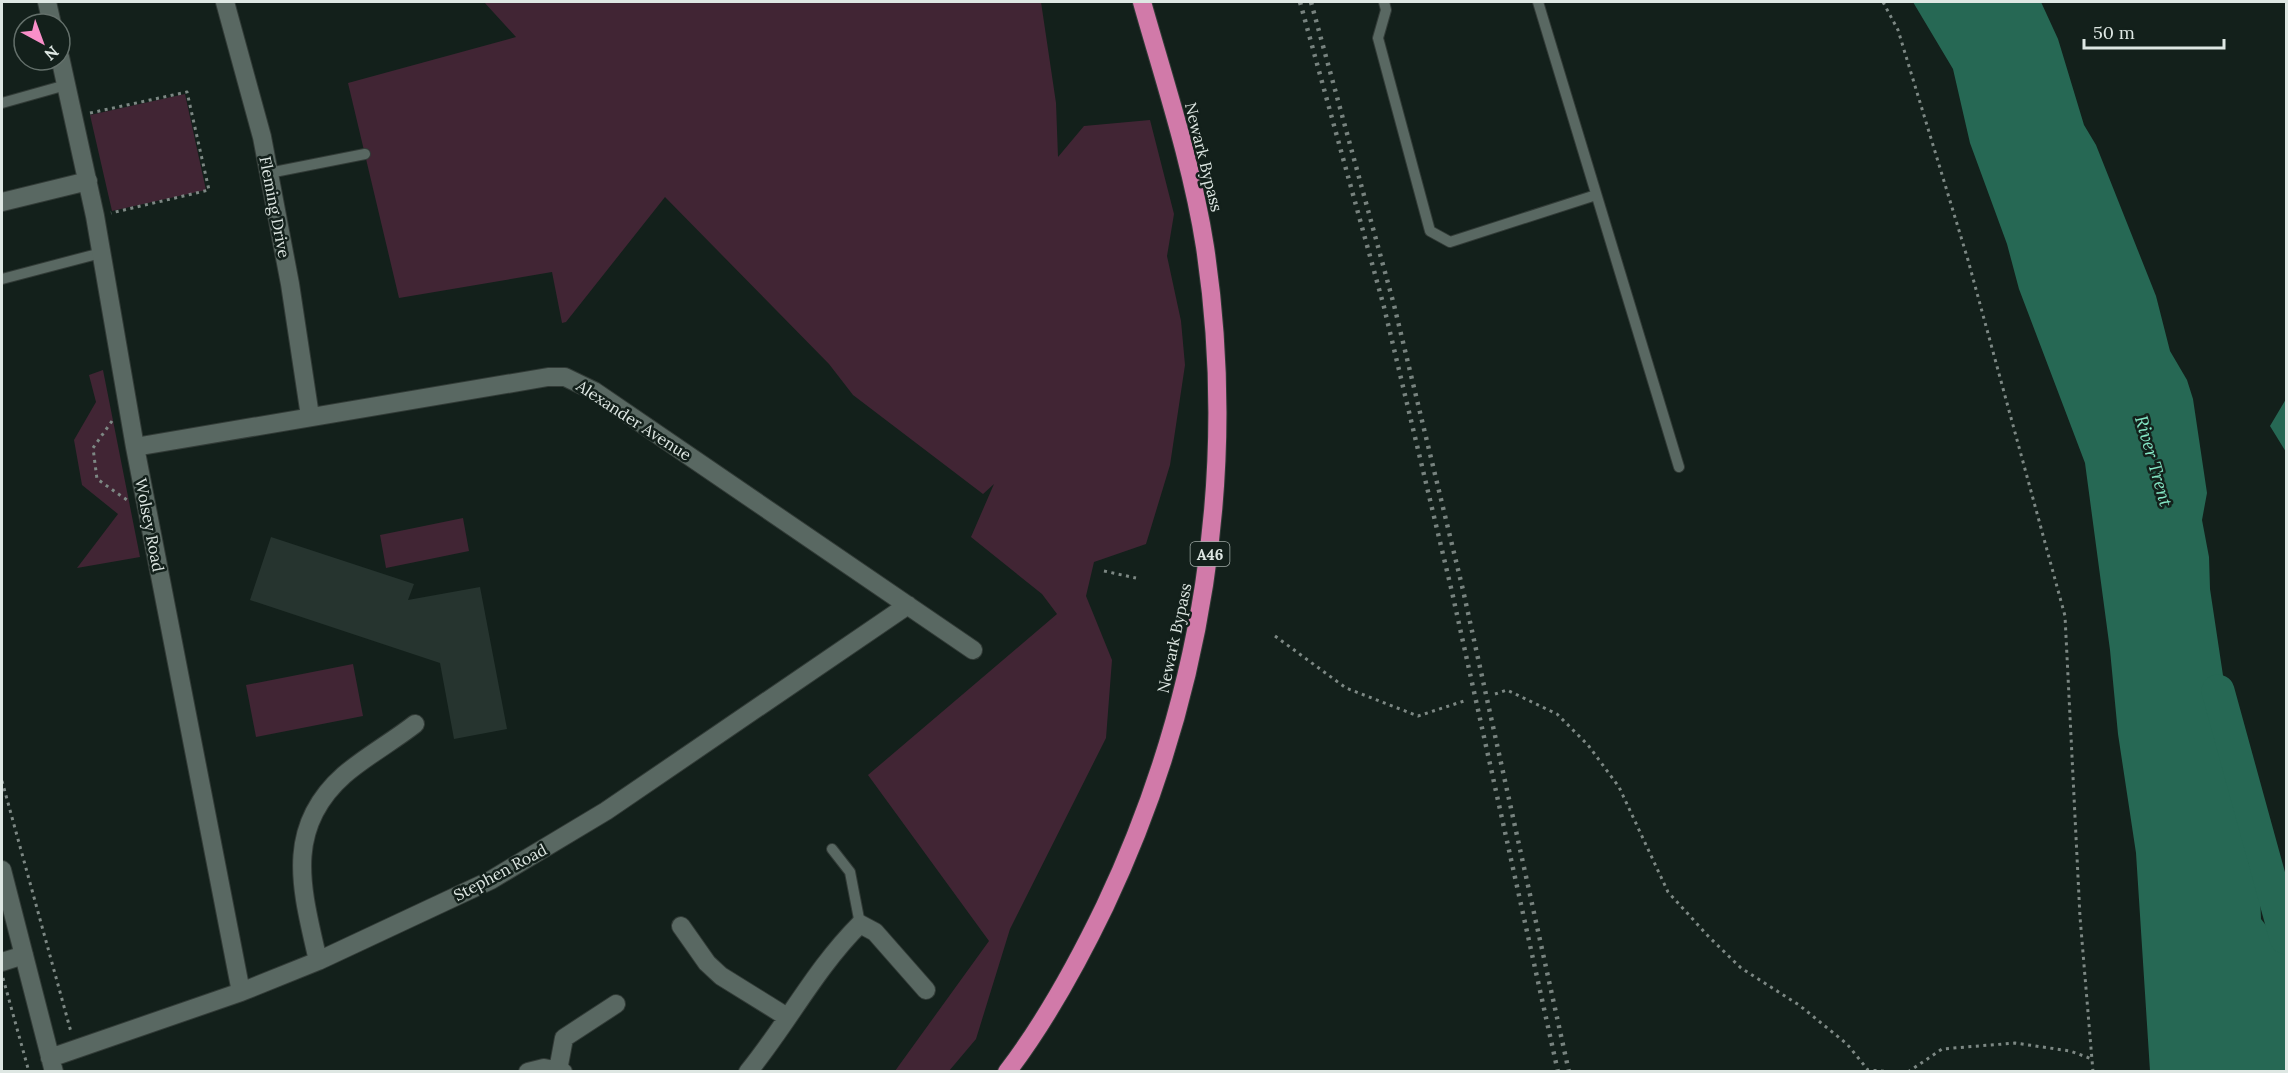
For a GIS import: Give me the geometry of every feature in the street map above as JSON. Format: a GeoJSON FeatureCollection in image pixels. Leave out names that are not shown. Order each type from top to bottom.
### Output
{"type":"FeatureCollection","features":[{"type":"Feature","properties":{"kind":"highway","name":"Newark Bypass"},"geometry":{"type":"LineString","coordinates":[[1007,1071],[1056,999],[1090,937],[1125,863],[1167,750],[1189,673],[1207,578],[1217,442],[1216,349],[1204,247],[1184,151],[1142,2]]}},
{"type":"Feature","properties":{"kind":"street","name":"Fleming Drive"},"geometry":{"type":"LineString","coordinates":[[225,2],[262,137],[290,284],[310,416]]}},
{"type":"Feature","properties":{"kind":"street","name":"Wolsey Road"},"geometry":{"type":"LineString","coordinates":[[63,72],[95,216],[135,447],[241,992]]}},
{"type":"Feature","properties":{"kind":"street"},"geometry":{"type":"LineString","coordinates":[[2,202],[88,182]]}},
{"type":"Feature","properties":{"kind":"street","name":"Alexander Avenue"},"geometry":{"type":"LineString","coordinates":[[135,447],[548,377],[565,377],[594,391],[974,650]]}},
{"type":"Feature","properties":{"kind":"street","name":"Stephen Road"},"geometry":{"type":"LineString","coordinates":[[52,1065],[76,1049],[241,992],[318,961],[491,880],[606,811],[908,605]]}},
{"type":"Feature","properties":{"kind":"street"},"geometry":{"type":"LineString","coordinates":[[318,961],[300,877],[306,837],[314,815],[341,777],[415,724]]}},
{"type":"Feature","properties":{"kind":"street"},"geometry":{"type":"LineString","coordinates":[[2,870],[52,1065]]}},
{"type":"Feature","properties":{"kind":"street"},"geometry":{"type":"LineString","coordinates":[[748,1071],[829,956],[860,924],[875,932],[926,990]]}},
{"type":"Feature","properties":{"kind":"street"},"geometry":{"type":"LineString","coordinates":[[681,926],[707,963],[721,976],[787,1017]]}},
{"type":"Feature","properties":{"kind":"street"},"geometry":{"type":"LineString","coordinates":[[2,962],[24,955]]}},
{"type":"Feature","properties":{"kind":"street"},"geometry":{"type":"LineString","coordinates":[[528,1071],[544,1068],[561,1071],[564,1038],[616,1004]]}},
{"type":"Feature","properties":{"kind":"lane"},"geometry":{"type":"LineString","coordinates":[[1384,2],[1386,10],[1378,38],[1430,231],[1450,242],[1596,195]]}},
{"type":"Feature","properties":{"kind":"lane"},"geometry":{"type":"LineString","coordinates":[[1538,2],[1679,467]]}},
{"type":"Feature","properties":{"kind":"lane"},"geometry":{"type":"LineString","coordinates":[[2,103],[66,85]]}},
{"type":"Feature","properties":{"kind":"lane"},"geometry":{"type":"LineString","coordinates":[[269,173],[365,154]]}},
{"type":"Feature","properties":{"kind":"lane"},"geometry":{"type":"LineString","coordinates":[[2,279],[101,253]]}},
{"type":"Feature","properties":{"kind":"lane"},"geometry":{"type":"LineString","coordinates":[[832,849],[850,872],[860,924]]}},
{"type":"Feature","properties":{"kind":"path"},"geometry":{"type":"LineString","coordinates":[[1883,2],[1898,30],[1968,260],[2065,616],[2080,917],[2093,1071]]}},
{"type":"Feature","properties":{"kind":"path"},"geometry":{"type":"LineString","coordinates":[[74,117],[187,92],[210,190],[95,216]]}},
{"type":"Feature","properties":{"kind":"path"},"geometry":{"type":"LineString","coordinates":[[127,400],[93,448],[97,480],[149,516]]}},
{"type":"Feature","properties":{"kind":"path"},"geometry":{"type":"LineString","coordinates":[[1104,571],[1136,578]]}},
{"type":"Feature","properties":{"kind":"path"},"geometry":{"type":"LineString","coordinates":[[1275,636],[1346,688],[1418,716],[1464,701]]}},
{"type":"Feature","properties":{"kind":"path"},"geometry":{"type":"LineString","coordinates":[[1495,694],[1507,690],[1557,714],[1588,745],[1619,787],[1668,892],[1741,968],[1799,1005],[1847,1044],[1868,1070],[1896,1071]]}},
{"type":"Feature","properties":{"kind":"path"},"geometry":{"type":"LineString","coordinates":[[2,781],[76,1049]]}},
{"type":"Feature","properties":{"kind":"path"},"geometry":{"type":"LineString","coordinates":[[2,973],[30,1071]]}},
{"type":"Feature","properties":{"kind":"path"},"geometry":{"type":"LineString","coordinates":[[1908,1071],[1942,1048],[2015,1043],[2070,1051],[2092,1059]]}},
{"type":"Feature","properties":{"kind":"shaded area"},"geometry":{"type":"Polygon","coordinates":[[[484,2],[1041,2],[1056,103],[1058,157],[1084,126],[1150,120],[1174,214],[1167,256],[1181,321],[1185,365],[1170,465],[1146,544],[1094,562],[1086,596],[1112,660],[1106,738],[1010,929],[976,1039],[949,1071],[895,1071],[989,941],[868,775],[1057,614],[1042,594],[971,537],[994,484],[983,494],[853,395],[829,364],[665,197],[566,322],[562,323],[552,272],[399,298],[348,83],[516,37],[484,2]]]}},
{"type":"Feature","properties":{"kind":"shaded area"},"geometry":{"type":"Polygon","coordinates":[[[185,94],[206,190],[112,211],[90,115],[185,94]]]}},
{"type":"Feature","properties":{"kind":"shaded area"},"geometry":{"type":"Polygon","coordinates":[[[103,370],[140,557],[77,568],[118,514],[82,485],[74,440],[96,402],[89,375],[103,370]]]}},
{"type":"Feature","properties":{"kind":"shaded area"},"geometry":{"type":"Polygon","coordinates":[[[463,518],[469,551],[386,568],[380,535],[463,518]]]}},
{"type":"Feature","properties":{"kind":"shaded area"},"geometry":{"type":"Polygon","coordinates":[[[353,664],[363,716],[256,737],[246,685],[353,664]]]}},
{"type":"Feature","properties":{"kind":"water"},"geometry":{"type":"Polygon","coordinates":[[[1913,2],[2041,2],[2058,39],[2084,125],[2096,145],[2156,296],[2170,351],[2187,380],[2193,399],[2207,493],[2202,520],[2209,557],[2210,589],[2227,702],[2234,781],[2249,864],[2260,896],[2261,919],[2268,928],[2279,922],[2286,908],[2286,1071],[2150,1071],[2136,853],[2118,734],[2110,650],[2085,463],[2019,289],[2007,244],[1970,143],[1953,69],[1913,2]]]}},
{"type":"Feature","properties":{"kind":"water"},"geometry":{"type":"Polygon","coordinates":[[[2286,399],[2286,452],[2270,426],[2286,399]]]}},
{"type":"Feature","properties":{"kind":"building"},"geometry":{"type":"Polygon","coordinates":[[[271,537],[414,584],[408,600],[480,587],[507,729],[454,739],[440,663],[250,600],[271,537]]]}},
{"type":"Feature","properties":{"kind":"waterway","name":"River Trent"},"geometry":{"type":"LineString","coordinates":[[2218,691],[2286,938]]}},
{"type":"Feature","properties":{"kind":"railway"},"geometry":{"type":"LineString","coordinates":[[1300,2],[1384,307],[1452,592],[1558,1072]]}},
{"type":"Feature","properties":{"kind":"railway"},"geometry":{"type":"LineString","coordinates":[[1311,2],[1394,305],[1463,590],[1569,1072]]}}]}
